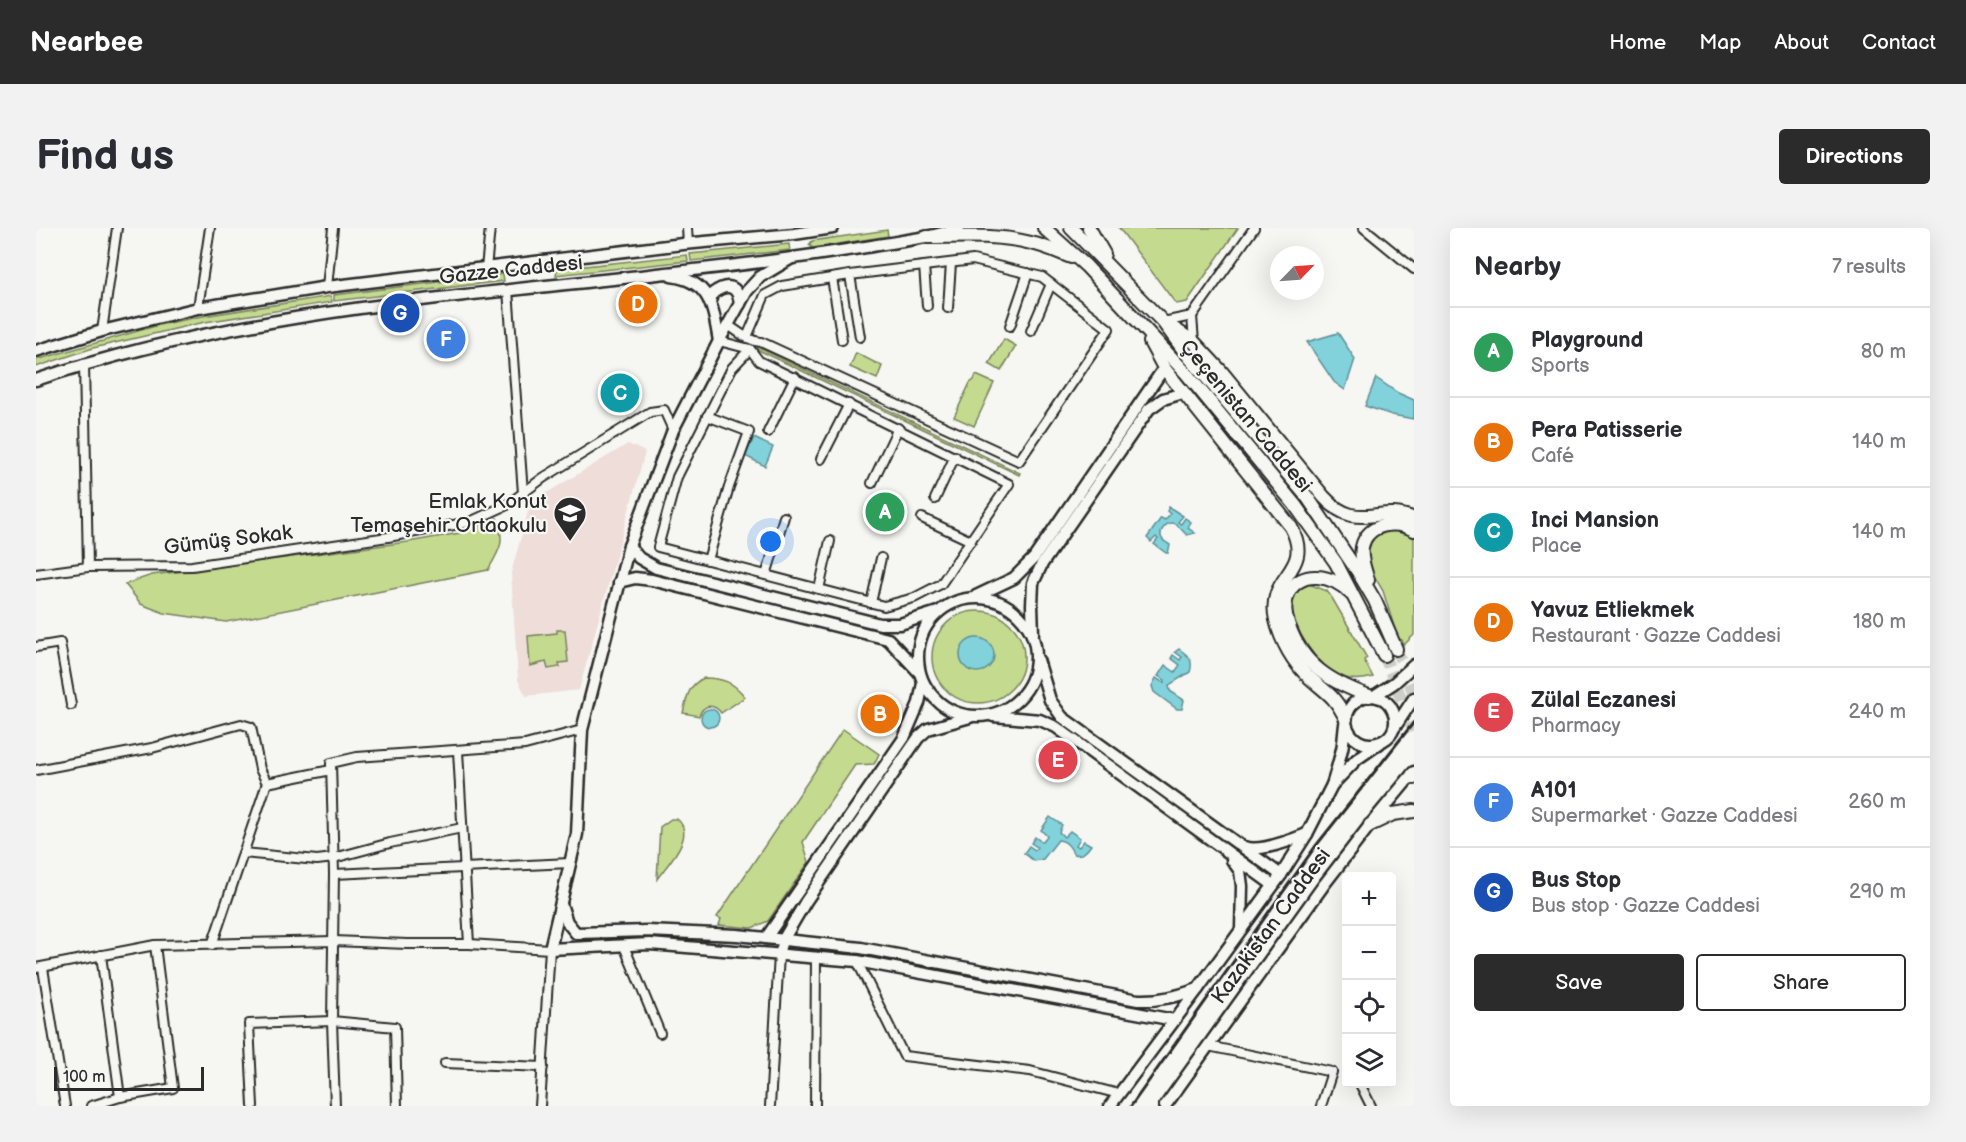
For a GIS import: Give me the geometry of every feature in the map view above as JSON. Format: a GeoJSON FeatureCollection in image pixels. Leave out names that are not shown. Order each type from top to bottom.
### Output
{"type":"FeatureCollection","features":[{"type":"Feature","properties":{"kind":"main road"},"geometry":{"type":"LineString","coordinates":[[757,237],[774,228]]}},
{"type":"Feature","properties":{"kind":"main road","name":"Gazze Caddesi"},"geometry":{"type":"LineString","coordinates":[[36,351],[102,331],[198,308],[327,287],[688,243],[833,228]]}},
{"type":"Feature","properties":{"kind":"main road","name":"Gazze Caddesi"},"geometry":{"type":"LineString","coordinates":[[36,380],[84,364],[199,335],[326,312],[790,259],[927,237],[959,228]]}},
{"type":"Feature","properties":{"kind":"main road","name":"Çeçenistan Caddesi"},"geometry":{"type":"LineString","coordinates":[[1044,228],[1078,259],[1186,373],[1295,504],[1336,563],[1390,652],[1375,601],[1343,548],[1308,498],[1185,352],[1163,321],[1071,228]]}},
{"type":"Feature","properties":{"kind":"main road"},"geometry":{"type":"LineString","coordinates":[[1089,228],[1115,273]]}},
{"type":"Feature","properties":{"kind":"main road"},"geometry":{"type":"LineString","coordinates":[[927,237],[1008,238],[1032,243],[1078,259]]}},
{"type":"Feature","properties":{"kind":"main road"},"geometry":{"type":"LineString","coordinates":[[790,259],[760,277],[747,291],[673,430],[629,546],[582,730],[577,834],[550,949],[650,944],[857,961],[1174,1020]]}},
{"type":"Feature","properties":{"kind":"main road"},"geometry":{"type":"LineString","coordinates":[[639,276],[672,276],[687,279],[700,287],[710,302],[719,341]]}},
{"type":"Feature","properties":{"kind":"main road"},"geometry":{"type":"LineString","coordinates":[[710,302],[712,294],[723,287],[728,287],[737,292],[740,304]]}},
{"type":"Feature","properties":{"kind":"main road"},"geometry":{"type":"LineString","coordinates":[[1163,321],[1194,342],[1221,371],[1324,497],[1337,509],[1358,517],[1391,513],[1414,519]]}},
{"type":"Feature","properties":{"kind":"main road"},"geometry":{"type":"LineString","coordinates":[[1143,328],[1164,368],[1285,519],[1296,536],[1298,556],[1278,587],[1275,597],[1275,617],[1283,640],[1294,660],[1310,678],[1335,699],[1350,734],[1359,741],[1369,744],[1380,743]]}},
{"type":"Feature","properties":{"kind":"main road"},"geometry":{"type":"LineString","coordinates":[[629,546],[639,558],[656,568],[880,624],[900,624],[938,612],[954,602],[973,597],[1014,578],[1034,558],[1164,368]]}},
{"type":"Feature","properties":{"kind":"main road"},"geometry":{"type":"LineString","coordinates":[[1183,393],[1163,399],[1149,409],[1042,564],[1033,583],[1032,605],[1037,657],[1050,700],[1062,717],[1281,875]]}},
{"type":"Feature","properties":{"kind":"main road"},"geometry":{"type":"LineString","coordinates":[[1375,601],[1362,558],[1365,540],[1376,529],[1387,524],[1400,524],[1414,530]]}},
{"type":"Feature","properties":{"kind":"main road"},"geometry":{"type":"LineString","coordinates":[[1361,607],[1333,579],[1311,577],[1298,583],[1287,596],[1287,622],[1308,661],[1331,679],[1385,700],[1393,710],[1395,722],[1393,730]]}},
{"type":"Feature","properties":{"kind":"main road"},"geometry":{"type":"LineString","coordinates":[[619,582],[635,578],[652,580],[888,639],[918,670]]}},
{"type":"Feature","properties":{"kind":"main road"},"geometry":{"type":"LineString","coordinates":[[973,597],[992,599],[1010,607],[1024,620],[1034,638]]}},
{"type":"Feature","properties":{"kind":"main road"},"geometry":{"type":"LineString","coordinates":[[938,612],[926,627],[918,645],[918,670],[923,683],[934,699],[951,711],[970,717]]}},
{"type":"Feature","properties":{"kind":"main road"},"geometry":{"type":"LineString","coordinates":[[990,716],[1009,708],[1024,695],[1034,677],[1037,657]]}},
{"type":"Feature","properties":{"kind":"main road"},"geometry":{"type":"LineString","coordinates":[[1110,1106],[1281,875],[1307,834],[1332,785],[1342,748],[1348,710],[1361,698],[1372,696],[1394,683],[1414,666]]}},
{"type":"Feature","properties":{"kind":"main road"},"geometry":{"type":"LineString","coordinates":[[766,938],[904,738],[919,703],[923,683]]}},
{"type":"Feature","properties":{"kind":"main road"},"geometry":{"type":"LineString","coordinates":[[1332,785],[1357,759],[1388,737],[1414,698]]}},
{"type":"Feature","properties":{"kind":"main road"},"geometry":{"type":"LineString","coordinates":[[783,940],[806,901],[918,738],[928,729],[970,717],[990,716],[1040,720],[1056,727],[1273,885]]}},
{"type":"Feature","properties":{"kind":"main road","name":"Kazakistan Caddesi"},"geometry":{"type":"LineString","coordinates":[[1165,1106],[1323,886],[1370,825],[1414,775]]}},
{"type":"Feature","properties":{"kind":"main road"},"geometry":{"type":"LineString","coordinates":[[1370,825],[1393,814],[1414,811]]}},
{"type":"Feature","properties":{"kind":"main road"},"geometry":{"type":"LineString","coordinates":[[1195,830],[1202,818]]}},
{"type":"Feature","properties":{"kind":"main road"},"geometry":{"type":"LineString","coordinates":[[1236,843],[1250,849],[1258,849],[1307,834]]}},
{"type":"Feature","properties":{"kind":"main road"},"geometry":{"type":"LineString","coordinates":[[1229,854],[1240,871],[1241,929]]}},
{"type":"Feature","properties":{"kind":"main road"},"geometry":{"type":"LineString","coordinates":[[561,902],[567,922],[576,933],[575,948]]}},
{"type":"Feature","properties":{"kind":"main road"},"geometry":{"type":"LineString","coordinates":[[576,933],[648,931],[766,938],[861,948],[1138,1000],[1156,1001],[1174,998],[1198,989]]}},
{"type":"Feature","properties":{"kind":"street"},"geometry":{"type":"LineString","coordinates":[[102,331],[117,228]]}},
{"type":"Feature","properties":{"kind":"street"},"geometry":{"type":"LineString","coordinates":[[198,308],[210,228]]}},
{"type":"Feature","properties":{"kind":"street"},"geometry":{"type":"LineString","coordinates":[[327,287],[333,228]]}},
{"type":"Feature","properties":{"kind":"street"},"geometry":{"type":"LineString","coordinates":[[486,269],[490,228]]}},
{"type":"Feature","properties":{"kind":"street"},"geometry":{"type":"LineString","coordinates":[[687,228],[688,243]]}},
{"type":"Feature","properties":{"kind":"street"},"geometry":{"type":"LineString","coordinates":[[1194,342],[1192,316],[1254,228]]}},
{"type":"Feature","properties":{"kind":"street"},"geometry":{"type":"LineString","coordinates":[[1364,228],[1414,269]]}},
{"type":"Feature","properties":{"kind":"street"},"geometry":{"type":"LineString","coordinates":[[728,325],[753,341],[761,342],[1019,461],[1109,329],[1042,277],[973,260],[782,286],[765,295],[747,337]]}},
{"type":"Feature","properties":{"kind":"street"},"geometry":{"type":"LineString","coordinates":[[948,308],[951,263]]}},
{"type":"Feature","properties":{"kind":"street"},"geometry":{"type":"LineString","coordinates":[[924,266],[927,306]]}},
{"type":"Feature","properties":{"kind":"street"},"geometry":{"type":"LineString","coordinates":[[1010,326],[1028,273]]}},
{"type":"Feature","properties":{"kind":"street"},"geometry":{"type":"LineString","coordinates":[[850,275],[860,337]]}},
{"type":"Feature","properties":{"kind":"street"},"geometry":{"type":"LineString","coordinates":[[832,278],[842,340]]}},
{"type":"Feature","properties":{"kind":"street"},"geometry":{"type":"LineString","coordinates":[[1031,331],[1051,284]]}},
{"type":"Feature","properties":{"kind":"street"},"geometry":{"type":"LineString","coordinates":[[508,290],[524,493]]}},
{"type":"Feature","properties":{"kind":"street"},"geometry":{"type":"LineString","coordinates":[[1163,321],[1192,316]]}},
{"type":"Feature","properties":{"kind":"street"},"geometry":{"type":"LineString","coordinates":[[719,341],[750,350],[759,361],[1009,484],[941,584],[914,598],[884,606],[658,547],[677,477],[732,368],[750,350]]}},
{"type":"Feature","properties":{"kind":"street"},"geometry":{"type":"LineString","coordinates":[[84,364],[88,567]]}},
{"type":"Feature","properties":{"kind":"street"},"geometry":{"type":"LineString","coordinates":[[768,432],[795,377]]}},
{"type":"Feature","properties":{"kind":"street"},"geometry":{"type":"LineString","coordinates":[[821,459],[849,404]]}},
{"type":"Feature","properties":{"kind":"street","name":"Gümüş Sokak"},"geometry":{"type":"LineString","coordinates":[[36,574],[88,567],[192,566],[388,537],[470,522],[507,505],[543,478],[650,412],[664,410],[673,430]]}},
{"type":"Feature","properties":{"kind":"street"},"geometry":{"type":"LineString","coordinates":[[707,417],[749,432],[729,487],[708,560]]}},
{"type":"Feature","properties":{"kind":"street"},"geometry":{"type":"LineString","coordinates":[[872,483],[898,428]]}},
{"type":"Feature","properties":{"kind":"street"},"geometry":{"type":"LineString","coordinates":[[935,500],[955,456]]}},
{"type":"Feature","properties":{"kind":"street"},"geometry":{"type":"LineString","coordinates":[[766,575],[784,517]]}},
{"type":"Feature","properties":{"kind":"street"},"geometry":{"type":"LineString","coordinates":[[922,518],[971,541]]}},
{"type":"Feature","properties":{"kind":"street"},"geometry":{"type":"LineString","coordinates":[[819,589],[830,541]]}},
{"type":"Feature","properties":{"kind":"street"},"geometry":{"type":"LineString","coordinates":[[871,603],[881,558]]}},
{"type":"Feature","properties":{"kind":"street"},"geometry":{"type":"LineString","coordinates":[[36,647],[60,643],[72,705]]}},
{"type":"Feature","properties":{"kind":"street"},"geometry":{"type":"LineString","coordinates":[[36,770],[152,748],[241,723],[251,727],[260,769],[267,783],[212,945]]}},
{"type":"Feature","properties":{"kind":"street"},"geometry":{"type":"LineString","coordinates":[[335,1106],[332,1021],[334,858],[331,763],[357,757],[525,745],[582,730]]}},
{"type":"Feature","properties":{"kind":"street"},"geometry":{"type":"LineString","coordinates":[[458,751],[469,944]]}},
{"type":"Feature","properties":{"kind":"street"},"geometry":{"type":"LineString","coordinates":[[267,783],[331,770]]}},
{"type":"Feature","properties":{"kind":"street"},"geometry":{"type":"LineString","coordinates":[[243,853],[317,860],[462,828]]}},
{"type":"Feature","properties":{"kind":"street"},"geometry":{"type":"LineString","coordinates":[[334,874],[570,862]]}},
{"type":"Feature","properties":{"kind":"street"},"geometry":{"type":"LineString","coordinates":[[770,1106],[779,955],[783,940]]}},
{"type":"Feature","properties":{"kind":"street"},"geometry":{"type":"LineString","coordinates":[[65,1106],[40,968],[155,945],[334,941],[407,945],[469,944],[550,949],[540,1106]]}},
{"type":"Feature","properties":{"kind":"street"},"geometry":{"type":"LineString","coordinates":[[91,1106],[120,1097],[173,1088],[155,945]]}},
{"type":"Feature","properties":{"kind":"street"},"geometry":{"type":"LineString","coordinates":[[624,946],[660,1033]]}},
{"type":"Feature","properties":{"kind":"street"},"geometry":{"type":"LineString","coordinates":[[101,955],[120,1097]]}},
{"type":"Feature","properties":{"kind":"street"},"geometry":{"type":"LineString","coordinates":[[815,1106],[816,957]]}},
{"type":"Feature","properties":{"kind":"street"},"geometry":{"type":"LineString","coordinates":[[857,961],[904,1056],[1030,1071],[1119,1094]]}},
{"type":"Feature","properties":{"kind":"street"},"geometry":{"type":"LineString","coordinates":[[253,1106],[249,1024],[332,1021],[395,1027],[398,1106]]}},
{"type":"Feature","properties":{"kind":"street"},"geometry":{"type":"LineString","coordinates":[[1208,1046],[1332,1072],[1321,1106]]}},
{"type":"Feature","properties":{"kind":"street"},"geometry":{"type":"LineString","coordinates":[[445,1063],[543,1067]]}},
{"type":"Feature","properties":{"kind":"street"},"geometry":{"type":"LineString","coordinates":[[1362,1088],[1371,1106]]}},
{"type":"Feature","properties":{"kind":"shaded area","name":"Emlak Konut Temaşehir Ortaokulu"},"geometry":{"type":"Polygon","coordinates":[[[628,444],[645,452],[579,690],[526,696],[518,680],[511,573],[528,512],[538,498],[628,444]]]}},
{"type":"Feature","properties":{"kind":"green space"},"geometry":{"type":"Polygon","coordinates":[[[1119,228],[1238,228],[1187,302],[1176,304],[1119,228]]]}},
{"type":"Feature","properties":{"kind":"green space"},"geometry":{"type":"Polygon","coordinates":[[[887,230],[888,236],[813,248],[809,245],[812,241],[887,230]]]}},
{"type":"Feature","properties":{"kind":"green space"},"geometry":{"type":"Polygon","coordinates":[[[789,244],[790,250],[691,261],[690,254],[789,244]]]}},
{"type":"Feature","properties":{"kind":"green space"},"geometry":{"type":"Polygon","coordinates":[[[687,255],[688,261],[556,275],[557,269],[687,255]]]}},
{"type":"Feature","properties":{"kind":"green space"},"geometry":{"type":"Polygon","coordinates":[[[503,274],[504,281],[334,301],[334,295],[503,274]]]}},
{"type":"Feature","properties":{"kind":"green space"},"geometry":{"type":"Polygon","coordinates":[[[331,296],[332,302],[205,322],[93,348],[36,367],[36,360],[159,325],[331,296]]]}},
{"type":"Feature","properties":{"kind":"green space"},"geometry":{"type":"Polygon","coordinates":[[[1004,339],[1016,346],[1001,371],[989,364],[1004,339]]]}},
{"type":"Feature","properties":{"kind":"green space"},"geometry":{"type":"Polygon","coordinates":[[[753,345],[1020,473],[1019,475],[752,347],[753,345]]]}},
{"type":"Feature","properties":{"kind":"green space"},"geometry":{"type":"Polygon","coordinates":[[[856,353],[882,366],[877,379],[850,367],[856,353]]]}},
{"type":"Feature","properties":{"kind":"green space"},"geometry":{"type":"Polygon","coordinates":[[[976,375],[994,383],[974,426],[954,417],[976,375]]]}},
{"type":"Feature","properties":{"kind":"green space"},"geometry":{"type":"Polygon","coordinates":[[[875,494],[905,509],[895,530],[864,515],[875,494]]]}},
{"type":"Feature","properties":{"kind":"green space"},"geometry":{"type":"Polygon","coordinates":[[[497,518],[501,533],[500,545],[488,570],[226,622],[164,613],[141,604],[125,584],[152,575],[408,542],[460,533],[497,518]]]}},
{"type":"Feature","properties":{"kind":"green space"},"geometry":{"type":"Polygon","coordinates":[[[1398,526],[1414,538],[1414,635],[1404,645],[1402,640],[1398,639],[1383,591],[1365,560],[1370,532],[1398,526]]]}},
{"type":"Feature","properties":{"kind":"green space"},"geometry":{"type":"Polygon","coordinates":[[[1309,584],[1327,591],[1332,598],[1367,658],[1364,660],[1373,677],[1357,679],[1342,677],[1330,670],[1309,648],[1288,608],[1294,593],[1309,584]]]}},
{"type":"Feature","properties":{"kind":"green space"},"geometry":{"type":"Polygon","coordinates":[[[978,611],[996,614],[1011,624],[1021,639],[1024,657],[1021,675],[1011,690],[996,700],[978,703],[960,700],[945,690],[935,675],[932,657],[935,639],[945,624],[960,614],[978,611]]]}},
{"type":"Feature","properties":{"kind":"green space"},"geometry":{"type":"Polygon","coordinates":[[[557,630],[565,630],[568,662],[559,663],[560,667],[548,669],[546,662],[530,666],[528,636],[557,633],[557,630]]]}},
{"type":"Feature","properties":{"kind":"green space"},"geometry":{"type":"Polygon","coordinates":[[[704,678],[727,682],[745,697],[721,713],[709,706],[703,709],[699,716],[683,713],[691,688],[704,678]]]}},
{"type":"Feature","properties":{"kind":"green space"},"geometry":{"type":"Polygon","coordinates":[[[843,729],[879,754],[874,764],[855,765],[803,842],[809,862],[768,921],[752,928],[719,925],[721,919],[717,917],[843,729]]]}},
{"type":"Feature","properties":{"kind":"green space"},"geometry":{"type":"Polygon","coordinates":[[[671,819],[677,819],[684,833],[679,849],[657,879],[660,827],[671,819]]]}},
{"type":"Feature","properties":{"kind":"water"},"geometry":{"type":"Polygon","coordinates":[[[1338,333],[1355,359],[1345,390],[1334,382],[1307,342],[1338,333]]]}},
{"type":"Feature","properties":{"kind":"water"},"geometry":{"type":"Polygon","coordinates":[[[1376,378],[1398,393],[1414,400],[1414,419],[1365,406],[1376,378]]]}},
{"type":"Feature","properties":{"kind":"water"},"geometry":{"type":"Polygon","coordinates":[[[754,438],[773,447],[765,466],[745,456],[754,438]]]}},
{"type":"Feature","properties":{"kind":"water"},"geometry":{"type":"Polygon","coordinates":[[[1169,507],[1183,516],[1178,522],[1181,524],[1185,518],[1191,522],[1188,528],[1195,533],[1187,535],[1176,524],[1167,525],[1161,533],[1163,540],[1170,545],[1166,553],[1154,544],[1158,539],[1156,537],[1151,542],[1147,538],[1161,518],[1165,520],[1170,514],[1167,511],[1169,507]]]}},
{"type":"Feature","properties":{"kind":"water"},"geometry":{"type":"Polygon","coordinates":[[[977,638],[989,643],[994,655],[989,667],[977,672],[965,667],[960,655],[965,643],[977,638]]]}},
{"type":"Feature","properties":{"kind":"water"},"geometry":{"type":"Polygon","coordinates":[[[1179,649],[1189,658],[1190,672],[1169,685],[1170,691],[1184,700],[1182,709],[1177,709],[1154,692],[1152,686],[1156,678],[1164,683],[1165,680],[1158,676],[1165,665],[1175,672],[1180,665],[1171,658],[1173,655],[1180,660],[1182,657],[1175,652],[1179,649]]]}},
{"type":"Feature","properties":{"kind":"water"},"geometry":{"type":"Polygon","coordinates":[[[706,709],[714,709],[719,714],[717,725],[706,727],[701,722],[701,714],[706,709]]]}},
{"type":"Feature","properties":{"kind":"water"},"geometry":{"type":"Polygon","coordinates":[[[1050,817],[1062,825],[1059,832],[1064,837],[1070,831],[1080,838],[1076,845],[1079,847],[1084,841],[1091,845],[1084,853],[1074,854],[1066,843],[1058,840],[1043,859],[1034,861],[1024,853],[1029,846],[1035,850],[1037,847],[1031,843],[1035,837],[1042,842],[1047,836],[1041,830],[1050,817]]]}},
{"type":"Feature","properties":{"kind":"tunnel"},"geometry":{"type":"LineString","coordinates":[[1396,649],[1414,694]]}},
{"type":"Feature","properties":{"kind":"tunnel"},"geometry":{"type":"LineString","coordinates":[[1384,655],[1414,731]]}},
{"type":"Feature","properties":{"kind":"railway"},"geometry":{"type":"LineString","coordinates":[[1131,1106],[1315,847],[1414,722]]}},
{"type":"Feature","properties":{"kind":"place","name":"Yavuz Etliekmek"},"geometry":{"type":"Point","coordinates":[638,304]}},
{"type":"Feature","properties":{"kind":"place","name":"Bus Stop"},"geometry":{"type":"Point","coordinates":[400,313]}},
{"type":"Feature","properties":{"kind":"place","name":"A101"},"geometry":{"type":"Point","coordinates":[446,339]}},
{"type":"Feature","properties":{"kind":"place","name":"Inci Mansion"},"geometry":{"type":"Point","coordinates":[620,393]}},
{"type":"Feature","properties":{"kind":"place","name":"Playground"},"geometry":{"type":"Point","coordinates":[885,512]}},
{"type":"Feature","properties":{"kind":"place","name":"Emlak Konut Temaşehir Ortaokulu"},"geometry":{"type":"Point","coordinates":[570,542]}},
{"type":"Feature","properties":{"kind":"place","name":"Pera Patisserie"},"geometry":{"type":"Point","coordinates":[880,714]}},
{"type":"Feature","properties":{"kind":"place","name":"Zülal Eczanesi"},"geometry":{"type":"Point","coordinates":[1058,760]}}]}
